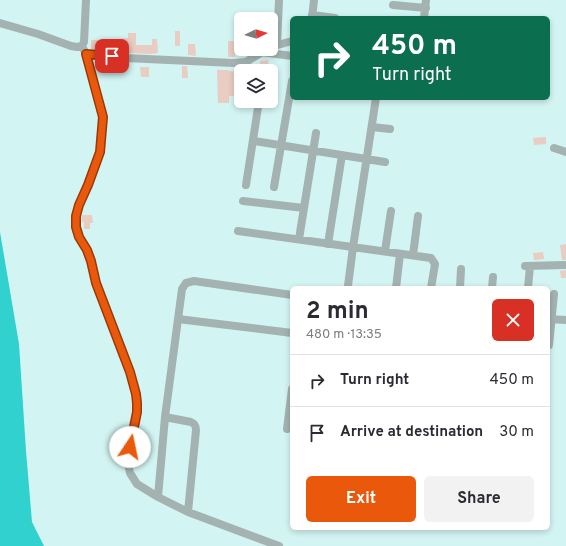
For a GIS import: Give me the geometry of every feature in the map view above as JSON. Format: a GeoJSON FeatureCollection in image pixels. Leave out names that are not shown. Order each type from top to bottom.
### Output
{"type":"FeatureCollection","features":[{"type":"Feature","properties":{"kind":"street"},"geometry":{"type":"LineString","coordinates":[[86,0],[84,50],[103,117],[100,152],[79,205],[76,216],[76,227],[79,237],[87,250],[91,261],[96,283],[130,372],[136,394],[137,412],[127,459],[130,473],[137,484],[158,497],[188,512],[279,546]]}},
{"type":"Feature","properties":{"kind":"street"},"geometry":{"type":"LineString","coordinates":[[278,12],[279,0]]}},
{"type":"Feature","properties":{"kind":"street"},"geometry":{"type":"LineString","coordinates":[[312,16],[314,0]]}},
{"type":"Feature","properties":{"kind":"street"},"geometry":{"type":"LineString","coordinates":[[393,5],[426,4],[424,16]]}},
{"type":"Feature","properties":{"kind":"street"},"geometry":{"type":"LineString","coordinates":[[0,23],[84,50],[125,58],[234,63],[246,62],[256,56]]}},
{"type":"Feature","properties":{"kind":"street"},"geometry":{"type":"LineString","coordinates":[[278,44],[290,41]]}},
{"type":"Feature","properties":{"kind":"street"},"geometry":{"type":"LineString","coordinates":[[278,54],[290,56]]}},
{"type":"Feature","properties":{"kind":"street"},"geometry":{"type":"LineString","coordinates":[[274,187],[290,94]]}},
{"type":"Feature","properties":{"kind":"street"},"geometry":{"type":"LineString","coordinates":[[348,286],[376,100]]}},
{"type":"Feature","properties":{"kind":"street"},"geometry":{"type":"LineString","coordinates":[[246,185],[258,108]]}},
{"type":"Feature","properties":{"kind":"street"},"geometry":{"type":"LineString","coordinates":[[372,127],[390,129]]}},
{"type":"Feature","properties":{"kind":"street"},"geometry":{"type":"LineString","coordinates":[[299,239],[316,133]]}},
{"type":"Feature","properties":{"kind":"street"},"geometry":{"type":"LineString","coordinates":[[254,141],[385,162]]}},
{"type":"Feature","properties":{"kind":"street"},"geometry":{"type":"LineString","coordinates":[[554,148],[566,152]]}},
{"type":"Feature","properties":{"kind":"street"},"geometry":{"type":"LineString","coordinates":[[328,244],[342,155]]}},
{"type":"Feature","properties":{"kind":"street"},"geometry":{"type":"LineString","coordinates":[[243,201],[304,208]]}},
{"type":"Feature","properties":{"kind":"street"},"geometry":{"type":"LineString","coordinates":[[384,251],[391,211]]}},
{"type":"Feature","properties":{"kind":"street"},"geometry":{"type":"LineString","coordinates":[[413,255],[418,216]]}},
{"type":"Feature","properties":{"kind":"street"},"geometry":{"type":"LineString","coordinates":[[238,231],[431,258],[435,264],[431,286]]}},
{"type":"Feature","properties":{"kind":"street"},"geometry":{"type":"LineString","coordinates":[[396,286],[400,254]]}},
{"type":"Feature","properties":{"kind":"street"},"geometry":{"type":"LineString","coordinates":[[528,286],[527,266],[566,265]]}},
{"type":"Feature","properties":{"kind":"street"},"geometry":{"type":"LineString","coordinates":[[460,286],[461,269]]}},
{"type":"Feature","properties":{"kind":"street"},"geometry":{"type":"LineString","coordinates":[[492,286],[493,277]]}},
{"type":"Feature","properties":{"kind":"street"},"geometry":{"type":"LineString","coordinates":[[158,497],[165,417],[182,289],[186,282],[194,280],[290,295]]}},
{"type":"Feature","properties":{"kind":"street"},"geometry":{"type":"LineString","coordinates":[[554,294],[550,319],[566,320]]}},
{"type":"Feature","properties":{"kind":"street"},"geometry":{"type":"LineString","coordinates":[[178,319],[290,333]]}},
{"type":"Feature","properties":{"kind":"street"},"geometry":{"type":"LineString","coordinates":[[287,429],[290,405]]}},
{"type":"Feature","properties":{"kind":"street"},"geometry":{"type":"LineString","coordinates":[[165,417],[191,422],[196,426],[188,512]]}},
{"type":"Feature","properties":{"kind":"water"},"geometry":{"type":"Polygon","coordinates":[[[0,232],[19,344],[32,522],[44,546],[0,546],[0,232]]]}},
{"type":"Feature","properties":{"kind":"building"},"geometry":{"type":"Polygon","coordinates":[[[175,31],[180,31],[180,46],[175,46],[175,31]]]}},
{"type":"Feature","properties":{"kind":"building"},"geometry":{"type":"Polygon","coordinates":[[[128,33],[136,33],[136,45],[152,45],[152,39],[157,39],[158,53],[129,53],[129,49],[116,50],[116,52],[109,51],[108,43],[119,42],[119,39],[128,38],[128,33]]]}},
{"type":"Feature","properties":{"kind":"building"},"geometry":{"type":"Polygon","coordinates":[[[91,40],[98,40],[98,49],[91,49],[91,40]]]}},
{"type":"Feature","properties":{"kind":"building"},"geometry":{"type":"Polygon","coordinates":[[[228,41],[234,41],[235,57],[228,57],[228,41]]]}},
{"type":"Feature","properties":{"kind":"building"},"geometry":{"type":"Polygon","coordinates":[[[188,44],[195,44],[196,56],[188,55],[188,44]]]}},
{"type":"Feature","properties":{"kind":"building"},"geometry":{"type":"Polygon","coordinates":[[[268,60],[269,64],[260,64],[260,61],[268,60]]]}},
{"type":"Feature","properties":{"kind":"building"},"geometry":{"type":"Polygon","coordinates":[[[182,66],[187,66],[188,78],[182,78],[182,66]]]}},
{"type":"Feature","properties":{"kind":"building"},"geometry":{"type":"Polygon","coordinates":[[[140,67],[149,67],[149,77],[141,77],[140,67]]]}},
{"type":"Feature","properties":{"kind":"building"},"geometry":{"type":"Polygon","coordinates":[[[217,70],[234,71],[234,96],[229,96],[229,103],[218,103],[217,70]]]}},
{"type":"Feature","properties":{"kind":"building"},"geometry":{"type":"Polygon","coordinates":[[[546,137],[546,144],[534,145],[533,138],[546,137]]]}},
{"type":"Feature","properties":{"kind":"building"},"geometry":{"type":"Polygon","coordinates":[[[82,215],[92,215],[93,223],[90,223],[90,229],[84,229],[82,215]]]}},
{"type":"Feature","properties":{"kind":"building"},"geometry":{"type":"Polygon","coordinates":[[[566,244],[566,260],[562,260],[560,245],[566,244]]]}},
{"type":"Feature","properties":{"kind":"building"},"geometry":{"type":"Polygon","coordinates":[[[543,252],[544,259],[534,260],[533,253],[543,252]]]}},
{"type":"Feature","properties":{"kind":"building"},"geometry":{"type":"Polygon","coordinates":[[[566,270],[566,278],[561,278],[560,271],[566,270]]]}},
{"type":"Feature","properties":{"kind":"route"},"geometry":{"type":"LineString","coordinates":[[112,56],[86,54],[103,117],[100,152],[79,205],[76,216],[76,227],[79,237],[87,250],[91,261],[96,283],[130,372],[136,394],[137,412],[130,447]]}}]}
